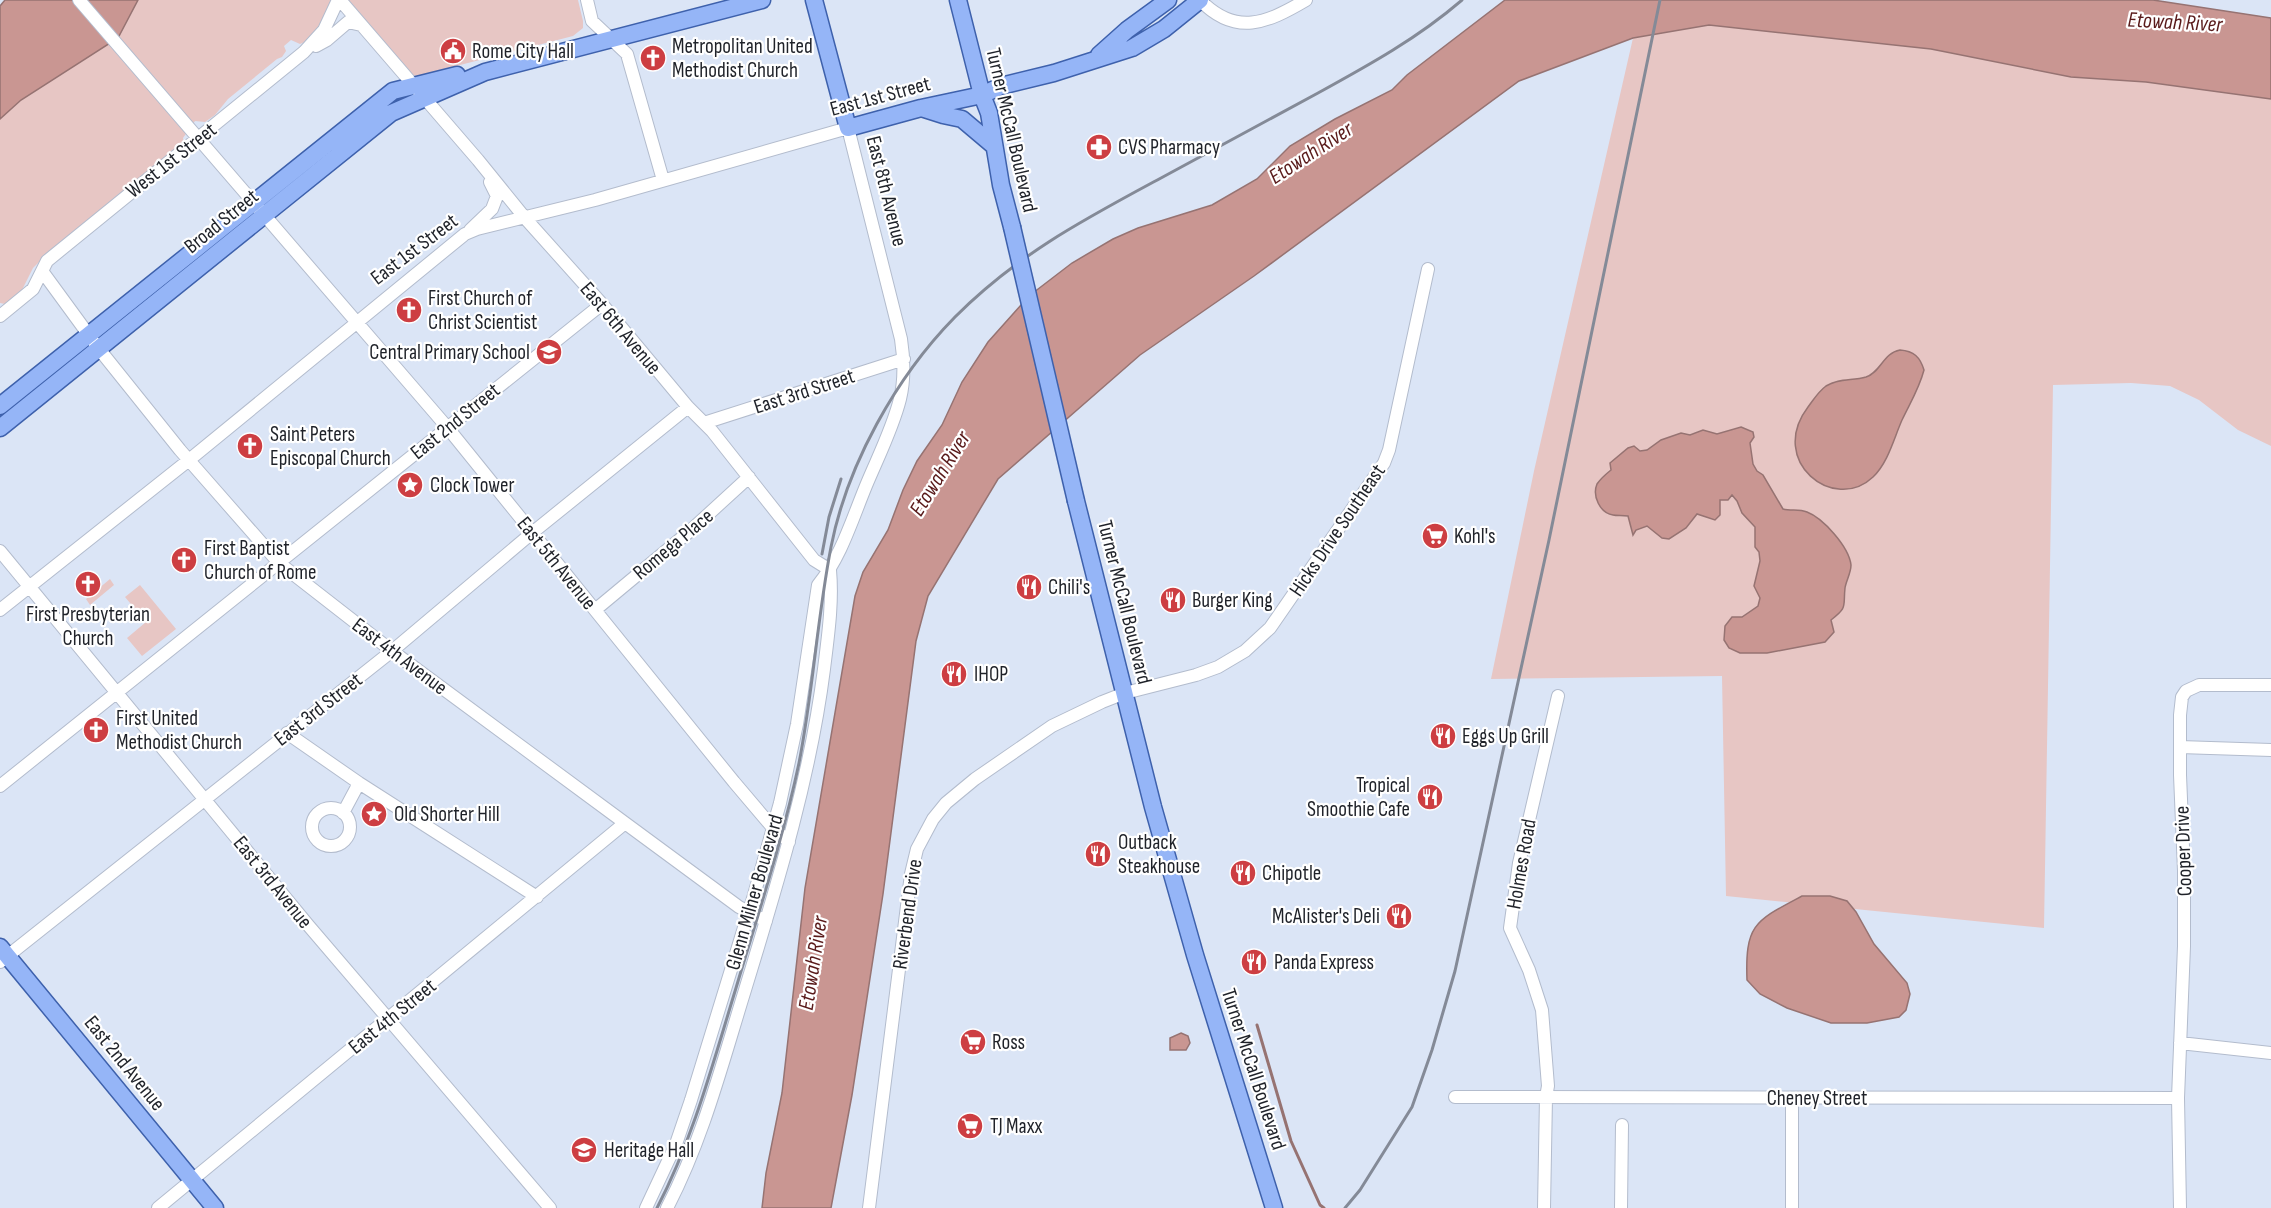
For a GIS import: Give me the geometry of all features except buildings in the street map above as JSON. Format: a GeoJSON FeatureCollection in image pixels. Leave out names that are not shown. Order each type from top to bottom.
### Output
{"type":"FeatureCollection","features":[{"type":"Feature","properties":{"kind":"main road","name":"Broad Street"},"geometry":{"type":"LineString","coordinates":[[0,428],[99,350],[393,91],[418,92],[485,72],[762,0]]}},
{"type":"Feature","properties":{"kind":"main road","name":"East 8th Avenue"},"geometry":{"type":"LineString","coordinates":[[814,0],[848,128]]}},
{"type":"Feature","properties":{"kind":"main road","name":"Turner McCall Boulevard"},"geometry":{"type":"LineString","coordinates":[[958,0],[988,113],[1012,227],[1077,501],[1153,807],[1195,955],[1274,1208]]}},
{"type":"Feature","properties":{"kind":"main road"},"geometry":{"type":"LineString","coordinates":[[1095,59],[1127,30],[1168,0]]}},
{"type":"Feature","properties":{"kind":"main road","name":"East 1st Street"},"geometry":{"type":"LineString","coordinates":[[848,128],[921,108],[982,95],[1001,87],[1132,48],[1164,29],[1200,0]]}},
{"type":"Feature","properties":{"kind":"main road"},"geometry":{"type":"LineString","coordinates":[[921,108],[962,119],[994,147]]}},
{"type":"Feature","properties":{"kind":"main road","name":"Broad Street"},"geometry":{"type":"LineString","coordinates":[[0,406],[88,334],[259,209]]}},
{"type":"Feature","properties":{"kind":"main road","name":"East 2nd Avenue"},"geometry":{"type":"LineString","coordinates":[[2,955],[215,1208]]}},
{"type":"Feature","properties":{"kind":"street","name":"East 5th Avenue"},"geometry":{"type":"LineString","coordinates":[[79,0],[447,427],[773,828],[789,842]]}},
{"type":"Feature","properties":{"kind":"street","name":"East 6th Avenue"},"geometry":{"type":"LineString","coordinates":[[339,0],[704,423],[814,560],[830,570]]}},
{"type":"Feature","properties":{"kind":"street","name":"West 1st Street"},"geometry":{"type":"LineString","coordinates":[[0,316],[33,289],[47,261],[304,52],[324,30],[339,0]]}},
{"type":"Feature","properties":{"kind":"street"},"geometry":{"type":"LineString","coordinates":[[586,0],[592,21],[627,54],[663,180]]}},
{"type":"Feature","properties":{"kind":"street"},"geometry":{"type":"LineString","coordinates":[[1200,0],[1209,10],[1226,18],[1250,24],[1270,20],[1306,0]]}},
{"type":"Feature","properties":{"kind":"street"},"geometry":{"type":"LineString","coordinates":[[304,52],[327,40],[348,22],[361,25]]}},
{"type":"Feature","properties":{"kind":"street","name":"East 1st Street"},"geometry":{"type":"LineString","coordinates":[[0,610],[189,460],[465,234],[848,128]]}},
{"type":"Feature","properties":{"kind":"street","name":"East 8th Avenue"},"geometry":{"type":"LineString","coordinates":[[848,128],[904,359]]}},
{"type":"Feature","properties":{"kind":"street"},"geometry":{"type":"LineString","coordinates":[[465,234],[492,209],[497,200],[496,192],[478,160]]}},
{"type":"Feature","properties":{"kind":"street","name":"Hicks Drive Southeast"},"geometry":{"type":"LineString","coordinates":[[1125,693],[1218,667],[1245,651],[1270,628],[1286,606],[1384,463],[1389,450],[1428,269]]}},
{"type":"Feature","properties":{"kind":"street","name":"East 4th Avenue"},"geometry":{"type":"LineString","coordinates":[[42,271],[99,350],[189,460],[279,563],[392,651],[625,823],[749,912],[766,921]]}},
{"type":"Feature","properties":{"kind":"street","name":"East 2nd Street"},"geometry":{"type":"LineString","coordinates":[[0,786],[602,303]]}},
{"type":"Feature","properties":{"kind":"street","name":"East 3rd Street"},"geometry":{"type":"LineString","coordinates":[[704,423],[904,359]]}},
{"type":"Feature","properties":{"kind":"street","name":"Glenn Milner Boulevard"},"geometry":{"type":"LineString","coordinates":[[646,1208],[676,1144],[773,828],[797,724],[818,585],[830,570],[855,514],[900,401],[904,359]]}},
{"type":"Feature","properties":{"kind":"street","name":"East 3rd Street"},"geometry":{"type":"LineString","coordinates":[[2,955],[392,651],[532,533],[688,407]]}},
{"type":"Feature","properties":{"kind":"street","name":"Romega Place"},"geometry":{"type":"LineString","coordinates":[[595,610],[690,531],[749,477]]}},
{"type":"Feature","properties":{"kind":"street","name":"East 3rd Avenue"},"geometry":{"type":"LineString","coordinates":[[0,551],[388,1019],[550,1208]]}},
{"type":"Feature","properties":{"kind":"street","name":"Glenn Milner Boulevard"},"geometry":{"type":"LineString","coordinates":[[667,1208],[698,1139],[789,842],[811,750],[820,695],[832,598],[830,570]]}},
{"type":"Feature","properties":{"kind":"street","name":"Cooper Drive"},"geometry":{"type":"LineString","coordinates":[[2180,1208],[2178,1098],[2184,871],[2180,747],[2182,697],[2186,691],[2199,685],[2271,685]]}},
{"type":"Feature","properties":{"kind":"street","name":"Riverbend Drive"},"geometry":{"type":"LineString","coordinates":[[869,1208],[911,874],[917,849],[933,819],[946,803],[975,779],[1065,718],[1125,693]]}},
{"type":"Feature","properties":{"kind":"street","name":"Holmes Road"},"geometry":{"type":"LineString","coordinates":[[1544,1208],[1548,1086],[1542,1010],[1529,970],[1510,927],[1519,863],[1558,696]]}},
{"type":"Feature","properties":{"kind":"street"},"geometry":{"type":"LineString","coordinates":[[287,733],[359,783],[537,897]]}},
{"type":"Feature","properties":{"kind":"street"},"geometry":{"type":"LineString","coordinates":[[2180,747],[2271,750]]}},
{"type":"Feature","properties":{"kind":"street"},"geometry":{"type":"LineString","coordinates":[[343,813],[359,783]]}},
{"type":"Feature","properties":{"kind":"street","name":"East 4th Street"},"geometry":{"type":"LineString","coordinates":[[158,1208],[625,823]]}},
{"type":"Feature","properties":{"kind":"street"},"geometry":{"type":"LineString","coordinates":[[2180,1043],[2271,1053]]}},
{"type":"Feature","properties":{"kind":"street","name":"Cheney Street"},"geometry":{"type":"LineString","coordinates":[[1455,1097],[2178,1098]]}},
{"type":"Feature","properties":{"kind":"street"},"geometry":{"type":"LineString","coordinates":[[1792,1098],[1792,1208]]}},
{"type":"Feature","properties":{"kind":"street"},"geometry":{"type":"LineString","coordinates":[[1621,1208],[1622,1125]]}},
{"type":"Feature","properties":{"kind":"shaded area"},"geometry":{"type":"Polygon","coordinates":[[[56,0],[332,0],[321,26],[307,41],[300,44],[291,40],[284,46],[286,51],[282,57],[228,99],[215,115],[205,122],[195,121],[183,138],[184,143],[41,260],[33,268],[21,292],[5,304],[0,303],[0,55],[56,0]]]}},
{"type":"Feature","properties":{"kind":"shaded area","name":"Rome City Hall"},"geometry":{"type":"Polygon","coordinates":[[[348,0],[578,0],[583,28],[573,36],[417,76],[412,75],[348,0]]]}},
{"type":"Feature","properties":{"kind":"shaded area"},"geometry":{"type":"Polygon","coordinates":[[[1709,25],[1931,49],[2071,77],[2146,82],[2271,99],[2271,446],[2238,430],[2199,400],[2170,386],[2131,383],[2053,385],[2044,928],[1726,896],[1722,676],[1491,679],[1534,471],[1633,38],[1709,25]]]}},
{"type":"Feature","properties":{"kind":"shaded area"},"geometry":{"type":"Polygon","coordinates":[[[110,579],[114,585],[90,605],[86,599],[110,579]]]}},
{"type":"Feature","properties":{"kind":"shaded area"},"geometry":{"type":"Polygon","coordinates":[[[140,585],[176,629],[142,656],[127,638],[146,622],[125,597],[140,585]]]}},
{"type":"Feature","properties":{"kind":"water"},"geometry":{"type":"Polygon","coordinates":[[[5,0],[138,0],[118,38],[21,100],[0,119],[0,6],[5,0]]]}},
{"type":"Feature","properties":{"kind":"water","name":"Etowah River"},"geometry":{"type":"Polygon","coordinates":[[[1505,0],[2153,0],[2271,18],[2271,99],[2146,82],[2071,77],[1931,49],[1709,25],[1633,38],[1519,81],[1254,276],[1140,355],[998,479],[928,596],[916,641],[883,894],[852,1095],[831,1208],[762,1208],[766,1173],[782,1093],[805,888],[855,596],[863,572],[888,530],[917,461],[942,425],[962,382],[988,342],[1029,296],[1072,263],[1113,239],[1138,228],[1212,205],[1257,179],[1290,146],[1335,119],[1392,90],[1407,75],[1505,0]]]}},
{"type":"Feature","properties":{"kind":"water"},"geometry":{"type":"Polygon","coordinates":[[[1900,350],[1916,356],[1924,370],[1883,465],[1873,477],[1857,487],[1841,489],[1824,485],[1811,476],[1800,463],[1795,446],[1797,427],[1808,407],[1826,386],[1871,375],[1890,355],[1900,350]]]}},
{"type":"Feature","properties":{"kind":"water"},"geometry":{"type":"Polygon","coordinates":[[[1741,427],[1753,432],[1754,437],[1750,443],[1753,464],[1763,475],[1783,509],[1804,511],[1813,515],[1834,534],[1846,550],[1851,568],[1845,588],[1844,606],[1831,620],[1834,632],[1825,642],[1767,653],[1740,653],[1729,648],[1724,640],[1725,626],[1732,617],[1742,617],[1758,606],[1760,598],[1754,586],[1760,561],[1759,552],[1755,547],[1755,527],[1742,513],[1732,495],[1728,500],[1720,500],[1720,515],[1715,520],[1697,514],[1686,528],[1669,539],[1662,538],[1647,526],[1636,530],[1633,535],[1628,516],[1608,514],[1596,499],[1597,484],[1611,470],[1610,463],[1628,448],[1634,446],[1640,451],[1647,450],[1661,440],[1681,433],[1690,435],[1703,430],[1717,434],[1741,427]]]}},
{"type":"Feature","properties":{"kind":"water"},"geometry":{"type":"Polygon","coordinates":[[[1802,896],[1830,896],[1847,901],[1856,912],[1874,944],[1907,983],[1910,994],[1906,1010],[1899,1017],[1867,1023],[1831,1023],[1787,1008],[1760,994],[1747,980],[1748,947],[1756,926],[1773,912],[1802,896]]]}},
{"type":"Feature","properties":{"kind":"water"},"geometry":{"type":"Polygon","coordinates":[[[1181,1033],[1188,1036],[1190,1043],[1186,1050],[1170,1050],[1170,1038],[1181,1033]]]}},
{"type":"Feature","properties":{"kind":"waterway"},"geometry":{"type":"LineString","coordinates":[[1257,1025],[1291,1141],[1320,1205],[1324,1208]]}},
{"type":"Feature","properties":{"kind":"railway"},"geometry":{"type":"LineString","coordinates":[[657,1208],[692,1128],[786,820],[804,736],[826,574],[839,516],[862,454],[894,395],[933,341],[955,317],[1027,256],[1105,209],[1374,61],[1411,39],[1462,0]]}},
{"type":"Feature","properties":{"kind":"railway"},"geometry":{"type":"LineString","coordinates":[[1345,1208],[1360,1190],[1412,1107],[1432,1050],[1455,971],[1549,540],[1660,0]]}},
{"type":"Feature","properties":{"kind":"railway"},"geometry":{"type":"LineString","coordinates":[[822,554],[829,517],[841,479]]}},
{"type":"Feature","properties":{"kind":"place","name":"Rome City Hall"},"geometry":{"type":"Point","coordinates":[453,51]}},
{"type":"Feature","properties":{"kind":"place","name":"Metropolitan United Methodist Church"},"geometry":{"type":"Point","coordinates":[653,58]}},
{"type":"Feature","properties":{"kind":"place","name":"CVS Pharmacy"},"geometry":{"type":"Point","coordinates":[1099,147]}},
{"type":"Feature","properties":{"kind":"place","name":"First Church of Christ Scientist"},"geometry":{"type":"Point","coordinates":[409,310]}},
{"type":"Feature","properties":{"kind":"place","name":"Central Primary School"},"geometry":{"type":"Point","coordinates":[549,352]}},
{"type":"Feature","properties":{"kind":"place","name":"Saint Peters Episcopal Church"},"geometry":{"type":"Point","coordinates":[250,446]}},
{"type":"Feature","properties":{"kind":"place","name":"Clock Tower"},"geometry":{"type":"Point","coordinates":[410,485]}},
{"type":"Feature","properties":{"kind":"place","name":"Kohl's"},"geometry":{"type":"Point","coordinates":[1435,536]}},
{"type":"Feature","properties":{"kind":"place","name":"First Baptist Church of Rome"},"geometry":{"type":"Point","coordinates":[184,560]}},
{"type":"Feature","properties":{"kind":"place","name":"First Presbyterian Church"},"geometry":{"type":"Point","coordinates":[88,584]}},
{"type":"Feature","properties":{"kind":"place","name":"Chili's"},"geometry":{"type":"Point","coordinates":[1029,587]}},
{"type":"Feature","properties":{"kind":"place","name":"Burger King"},"geometry":{"type":"Point","coordinates":[1173,600]}},
{"type":"Feature","properties":{"kind":"place","name":"IHOP"},"geometry":{"type":"Point","coordinates":[954,674]}},
{"type":"Feature","properties":{"kind":"place","name":"First United Methodist Church"},"geometry":{"type":"Point","coordinates":[96,730]}},
{"type":"Feature","properties":{"kind":"place","name":"Eggs Up Grill"},"geometry":{"type":"Point","coordinates":[1443,736]}},
{"type":"Feature","properties":{"kind":"place","name":"Tropical Smoothie Cafe"},"geometry":{"type":"Point","coordinates":[1430,797]}},
{"type":"Feature","properties":{"kind":"place","name":"Old Shorter Hill"},"geometry":{"type":"Point","coordinates":[374,814]}},
{"type":"Feature","properties":{"kind":"place","name":"Outback Steakhouse"},"geometry":{"type":"Point","coordinates":[1098,854]}},
{"type":"Feature","properties":{"kind":"place","name":"Chipotle"},"geometry":{"type":"Point","coordinates":[1243,873]}},
{"type":"Feature","properties":{"kind":"place","name":"McAlister's Deli"},"geometry":{"type":"Point","coordinates":[1399,916]}},
{"type":"Feature","properties":{"kind":"place","name":"Panda Express"},"geometry":{"type":"Point","coordinates":[1254,962]}},
{"type":"Feature","properties":{"kind":"place","name":"Ross"},"geometry":{"type":"Point","coordinates":[973,1042]}},
{"type":"Feature","properties":{"kind":"place","name":"TJ Maxx"},"geometry":{"type":"Point","coordinates":[970,1126]}},
{"type":"Feature","properties":{"kind":"place","name":"Heritage Hall"},"geometry":{"type":"Point","coordinates":[584,1150]}}]}
